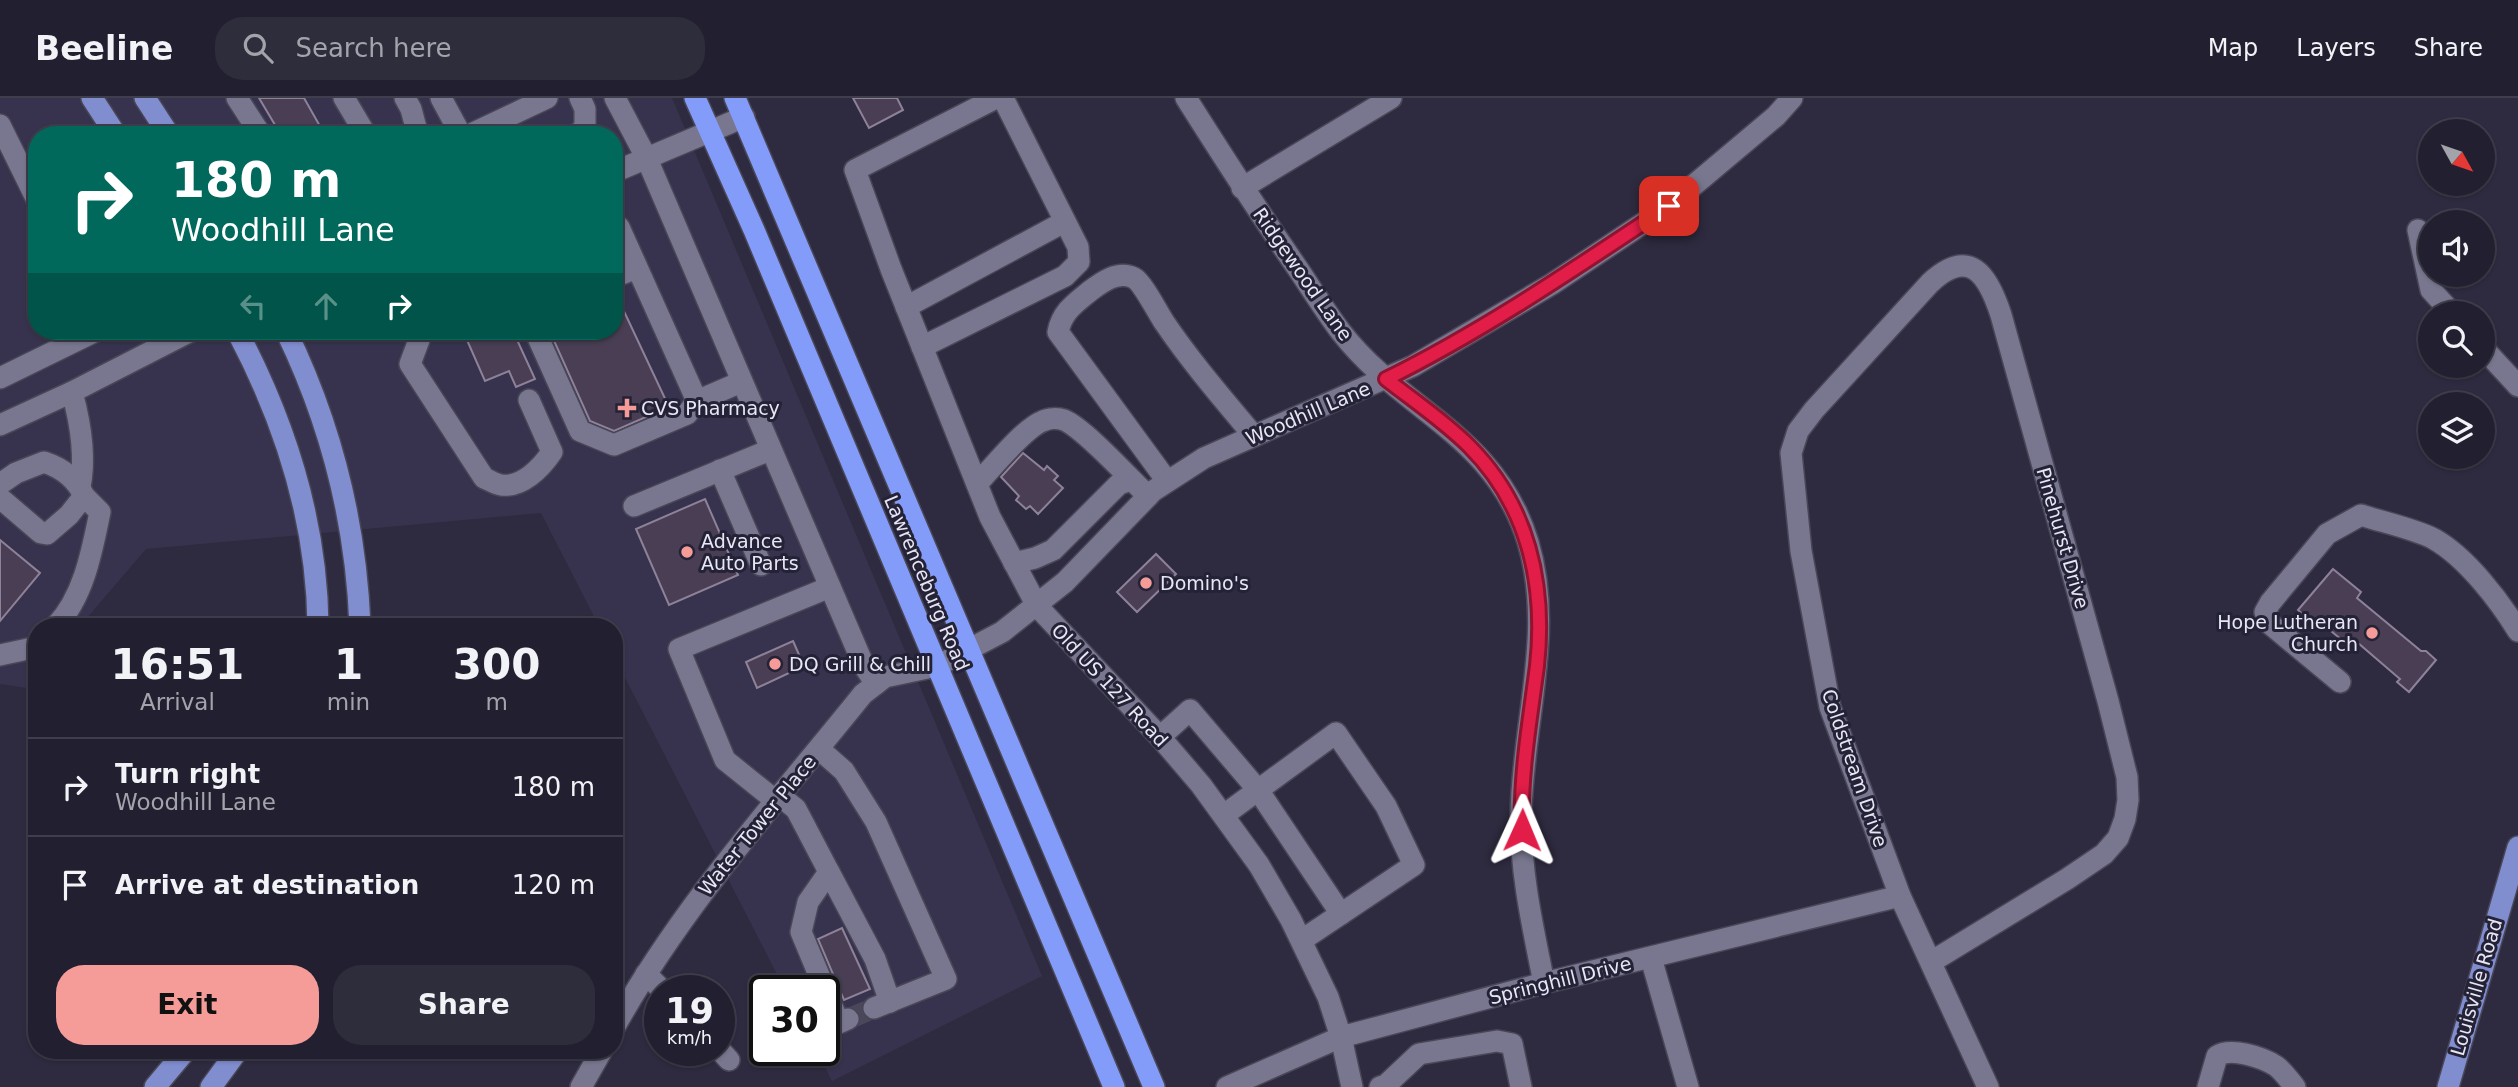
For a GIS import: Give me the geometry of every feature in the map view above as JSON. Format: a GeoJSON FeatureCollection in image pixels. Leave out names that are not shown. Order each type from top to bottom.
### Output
{"type":"FeatureCollection","features":[{"type":"Feature","properties":{"kind":"highway","name":"Lawrenceburg Road"},"geometry":{"type":"LineString","coordinates":[[695,98],[1114,1087]]}},
{"type":"Feature","properties":{"kind":"highway","name":"Lawrenceburg Road"},"geometry":{"type":"LineString","coordinates":[[740,108],[1154,1087]]}},
{"type":"Feature","properties":{"kind":"main road"},"geometry":{"type":"LineString","coordinates":[[92,98],[110,126]]}},
{"type":"Feature","properties":{"kind":"main road"},"geometry":{"type":"LineString","coordinates":[[145,98],[163,126]]}},
{"type":"Feature","properties":{"kind":"main road"},"geometry":{"type":"LineString","coordinates":[[241,340],[277,418],[300,491],[315,575],[318,618]]}},
{"type":"Feature","properties":{"kind":"main road"},"geometry":{"type":"LineString","coordinates":[[290,340],[313,394],[338,473],[354,551],[359,618]]}},
{"type":"Feature","properties":{"kind":"main road","name":"Louisville Road"},"geometry":{"type":"LineString","coordinates":[[2448,1087],[2518,847]]}},
{"type":"Feature","properties":{"kind":"main road"},"geometry":{"type":"LineString","coordinates":[[155,1087],[178,1059]]}},
{"type":"Feature","properties":{"kind":"main road"},"geometry":{"type":"LineString","coordinates":[[211,1087],[231,1059]]}},
{"type":"Feature","properties":{"kind":"street"},"geometry":{"type":"LineString","coordinates":[[237,98],[255,126]]}},
{"type":"Feature","properties":{"kind":"street"},"geometry":{"type":"LineString","coordinates":[[344,98],[361,126]]}},
{"type":"Feature","properties":{"kind":"street"},"geometry":{"type":"LineString","coordinates":[[405,98],[416,126]]}},
{"type":"Feature","properties":{"kind":"street"},"geometry":{"type":"LineString","coordinates":[[441,98],[456,126]]}},
{"type":"Feature","properties":{"kind":"street"},"geometry":{"type":"LineString","coordinates":[[488,126],[547,98]]}},
{"type":"Feature","properties":{"kind":"street"},"geometry":{"type":"LineString","coordinates":[[580,98],[585,109],[585,126]]}},
{"type":"Feature","properties":{"kind":"street"},"geometry":{"type":"LineString","coordinates":[[615,98],[646,159],[864,666],[876,684]]}},
{"type":"Feature","properties":{"kind":"street","name":"Old US 127 Road"},"geometry":{"type":"LineString","coordinates":[[996,98],[855,170],[989,517],[1037,606],[1160,737],[1224,816],[1259,866],[1302,940],[1328,997],[1341,1037],[1352,1087]]}},
{"type":"Feature","properties":{"kind":"street"},"geometry":{"type":"LineString","coordinates":[[922,347],[1065,276],[1079,262],[1078,247],[1003,98]]}},
{"type":"Feature","properties":{"kind":"street","name":"Ridgewood Lane"},"geometry":{"type":"LineString","coordinates":[[1186,98],[1242,188],[1342,333],[1386,379],[1450,428],[1485,463],[1511,501],[1528,542],[1536,572],[1539,635],[1521,815],[1528,897],[1544,983]]}},
{"type":"Feature","properties":{"kind":"street"},"geometry":{"type":"LineString","coordinates":[[1242,188],[1391,98]]}},
{"type":"Feature","properties":{"kind":"street","name":"Woodhill Lane"},"geometry":{"type":"LineString","coordinates":[[937,666],[1002,632],[1037,606],[1065,582],[1148,496],[1167,481],[1203,458],[1386,379],[1454,343],[1541,290],[1669,206],[1776,116],[1792,98]]}},
{"type":"Feature","properties":{"kind":"street"},"geometry":{"type":"LineString","coordinates":[[623,168],[711,133],[740,108]]}},
{"type":"Feature","properties":{"kind":"street"},"geometry":{"type":"LineString","coordinates":[[0,125],[28,182]]}},
{"type":"Feature","properties":{"kind":"street"},"geometry":{"type":"LineString","coordinates":[[906,307],[1064,222]]}},
{"type":"Feature","properties":{"kind":"street"},"geometry":{"type":"LineString","coordinates":[[623,236],[697,401]]}},
{"type":"Feature","properties":{"kind":"street","name":"Pinehurst Drive"},"geometry":{"type":"LineString","coordinates":[[1798,431],[1823,400],[1940,274],[1951,267],[1962,265],[1972,267],[1988,281],[2001,315],[2105,689],[2124,765],[2128,800],[2118,838],[2104,854],[1931,962]]}},
{"type":"Feature","properties":{"kind":"street"},"geometry":{"type":"LineString","coordinates":[[623,273],[637,268]]}},
{"type":"Feature","properties":{"kind":"street"},"geometry":{"type":"LineString","coordinates":[[1167,481],[1058,332],[1070,307],[1114,276],[1124,275],[1142,283],[1148,298],[1185,354],[1254,436]]}},
{"type":"Feature","properties":{"kind":"street"},"geometry":{"type":"LineString","coordinates":[[2430,287],[2441,301]]}},
{"type":"Feature","properties":{"kind":"street"},"geometry":{"type":"LineString","coordinates":[[0,377],[77,340]]}},
{"type":"Feature","properties":{"kind":"street"},"geometry":{"type":"LineString","coordinates":[[0,425],[173,340]]}},
{"type":"Feature","properties":{"kind":"street"},"geometry":{"type":"LineString","coordinates":[[419,340],[410,364],[484,478],[502,485],[520,481],[540,470],[552,452],[529,400]]}},
{"type":"Feature","properties":{"kind":"street"},"geometry":{"type":"LineString","coordinates":[[540,340],[580,431],[614,445],[687,414],[697,401],[741,382]]}},
{"type":"Feature","properties":{"kind":"street"},"geometry":{"type":"LineString","coordinates":[[2495,361],[2518,386]]}},
{"type":"Feature","properties":{"kind":"street"},"geometry":{"type":"LineString","coordinates":[[0,498],[41,533],[47,534],[69,515],[82,491],[83,471],[77,409],[72,392]]}},
{"type":"Feature","properties":{"kind":"street"},"geometry":{"type":"LineString","coordinates":[[976,484],[1036,425],[1054,419],[1072,424],[1148,496]]}},
{"type":"Feature","properties":{"kind":"street","name":"Coldstream Drive"},"geometry":{"type":"LineString","coordinates":[[1798,431],[1791,453],[1801,551],[1830,707],[1900,896],[1988,1087]]}},
{"type":"Feature","properties":{"kind":"street"},"geometry":{"type":"LineString","coordinates":[[634,506],[770,450]]}},
{"type":"Feature","properties":{"kind":"street"},"geometry":{"type":"LineString","coordinates":[[0,484],[16,473],[44,462],[61,467],[100,512],[78,595],[62,618]]}},
{"type":"Feature","properties":{"kind":"street"},"geometry":{"type":"LineString","coordinates":[[720,470],[761,565]]}},
{"type":"Feature","properties":{"kind":"street"},"geometry":{"type":"LineString","coordinates":[[1014,563],[1053,550],[1119,484],[1131,480]]}},
{"type":"Feature","properties":{"kind":"street"},"geometry":{"type":"LineString","coordinates":[[2340,682],[2269,623],[2264,612],[2327,534],[2361,515],[2434,539],[2463,562],[2491,591],[2518,631]]}},
{"type":"Feature","properties":{"kind":"street"},"geometry":{"type":"LineString","coordinates":[[819,749],[844,771],[876,822],[946,979],[882,1005],[875,959],[796,809],[725,760],[679,649],[830,587]]}},
{"type":"Feature","properties":{"kind":"street"},"geometry":{"type":"LineString","coordinates":[[0,655],[28,649]]}},
{"type":"Feature","properties":{"kind":"street","name":"Water Tower Place"},"geometry":{"type":"LineString","coordinates":[[623,1013],[702,892],[863,694],[885,677],[937,666]]}},
{"type":"Feature","properties":{"kind":"street"},"geometry":{"type":"LineString","coordinates":[[1160,737],[1190,710],[1258,790],[1341,914]]}},
{"type":"Feature","properties":{"kind":"street"},"geometry":{"type":"LineString","coordinates":[[1224,816],[1336,733],[1379,796],[1414,865],[1302,940]]}},
{"type":"Feature","properties":{"kind":"street"},"geometry":{"type":"LineString","coordinates":[[829,872],[808,902],[801,932],[839,1023],[848,1019]]}},
{"type":"Feature","properties":{"kind":"street","name":"Springhill Drive"},"geometry":{"type":"LineString","coordinates":[[1227,1087],[1341,1037],[1544,983],[1900,896]]}},
{"type":"Feature","properties":{"kind":"street"},"geometry":{"type":"LineString","coordinates":[[1651,958],[1688,1087]]}},
{"type":"Feature","properties":{"kind":"street"},"geometry":{"type":"LineString","coordinates":[[1380,1087],[1406,1078],[1419,1054],[1497,1041],[1512,1044],[1521,1087]]}},
{"type":"Feature","properties":{"kind":"street"},"geometry":{"type":"LineString","coordinates":[[2208,1087],[2217,1056],[2230,1051],[2267,1061],[2278,1067],[2295,1087]]}},
{"type":"Feature","properties":{"kind":"street"},"geometry":{"type":"LineString","coordinates":[[581,1087],[597,1059]]}},
{"type":"Feature","properties":{"kind":"shaded area"},"geometry":{"type":"Polygon","coordinates":[[[0,98],[672,98],[1042,976],[832,1081],[824,1066],[840,1066],[840,975],[777,975],[623,674],[623,618],[595,618],[541,513],[146,549],[87,618],[28,618],[28,687],[0,684],[0,98]]]}},
{"type":"Feature","properties":{"kind":"building"},"geometry":{"type":"Polygon","coordinates":[[[259,98],[304,98],[320,126],[276,126],[259,98]]]}},
{"type":"Feature","properties":{"kind":"building"},"geometry":{"type":"Polygon","coordinates":[[[853,98],[897,98],[903,110],[869,128],[853,98]]]}},
{"type":"Feature","properties":{"kind":"building","name":"CVS Pharmacy"},"geometry":{"type":"Polygon","coordinates":[[[623,309],[669,407],[614,431],[590,421],[554,340],[623,340],[623,309]]]}},
{"type":"Feature","properties":{"kind":"building"},"geometry":{"type":"Polygon","coordinates":[[[467,340],[517,340],[535,379],[516,387],[509,371],[485,381],[467,340]]]}},
{"type":"Feature","properties":{"kind":"building"},"geometry":{"type":"Polygon","coordinates":[[[1023,453],[1044,470],[1047,466],[1058,476],[1054,480],[1063,488],[1038,514],[1030,506],[1026,509],[1016,500],[1019,496],[1001,477],[1023,453]]]}},
{"type":"Feature","properties":{"kind":"building","name":"Advance Auto Parts"},"geometry":{"type":"Polygon","coordinates":[[[705,499],[738,575],[669,605],[636,529],[705,499]]]}},
{"type":"Feature","properties":{"kind":"building"},"geometry":{"type":"Polygon","coordinates":[[[0,540],[40,573],[0,621],[0,540]]]}},
{"type":"Feature","properties":{"kind":"building","name":"Domino's"},"geometry":{"type":"Polygon","coordinates":[[[1156,554],[1176,574],[1137,612],[1117,592],[1156,554]]]}},
{"type":"Feature","properties":{"kind":"building","name":"Hope Lutheran Church"},"geometry":{"type":"Polygon","coordinates":[[[2333,569],[2361,592],[2357,598],[2421,651],[2426,651],[2436,660],[2409,692],[2397,682],[2400,679],[2358,643],[2353,649],[2320,622],[2316,626],[2298,610],[2333,569]]]}},
{"type":"Feature","properties":{"kind":"building","name":"DQ Grill & Chill"},"geometry":{"type":"Polygon","coordinates":[[[793,641],[804,666],[757,688],[746,662],[793,641]]]}},
{"type":"Feature","properties":{"kind":"building"},"geometry":{"type":"Polygon","coordinates":[[[842,928],[870,989],[844,1000],[840,991],[840,975],[833,975],[818,939],[842,928]]]}},
{"type":"Feature","properties":{"kind":"tunnel"},"geometry":{"type":"LineString","coordinates":[[848,1019],[874,1008]]}},
{"type":"Feature","properties":{"kind":"place","name":"CVS Pharmacy"},"geometry":{"type":"Point","coordinates":[627,408]}},
{"type":"Feature","properties":{"kind":"place","name":"Advance Auto Parts"},"geometry":{"type":"Point","coordinates":[687,552]}},
{"type":"Feature","properties":{"kind":"place","name":"Domino's"},"geometry":{"type":"Point","coordinates":[1146,583]}},
{"type":"Feature","properties":{"kind":"place","name":"Hope Lutheran Church"},"geometry":{"type":"Point","coordinates":[2372,633]}},
{"type":"Feature","properties":{"kind":"place","name":"DQ Grill & Chill"},"geometry":{"type":"Point","coordinates":[775,664]}},
{"type":"Feature","properties":{"kind":"route"},"geometry":{"type":"LineString","coordinates":[[1522,830],[1525,755],[1539,635],[1536,572],[1528,542],[1511,501],[1485,463],[1450,428],[1386,379],[1454,343],[1552,284],[1669,206]]}}]}
